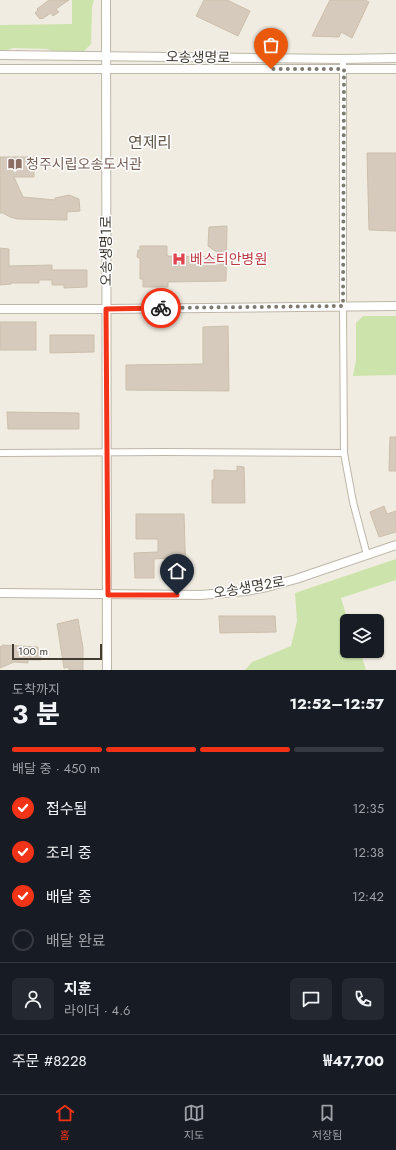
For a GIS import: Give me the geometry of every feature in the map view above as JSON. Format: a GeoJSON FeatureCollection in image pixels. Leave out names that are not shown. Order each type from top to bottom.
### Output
{"type":"FeatureCollection","features":[{"type":"Feature","properties":{"kind":"street","name":"오송생명1로"},"geometry":{"type":"LineString","coordinates":[[106,0],[107,670]]}},
{"type":"Feature","properties":{"kind":"street","name":"오송생명로"},"geometry":{"type":"LineString","coordinates":[[0,55],[343,59],[396,58]]}},
{"type":"Feature","properties":{"kind":"street"},"geometry":{"type":"LineString","coordinates":[[343,59],[344,453],[353,502],[367,555]]}},
{"type":"Feature","properties":{"kind":"street","name":"오송생명로"},"geometry":{"type":"LineString","coordinates":[[0,69],[396,69]]}},
{"type":"Feature","properties":{"kind":"street"},"geometry":{"type":"LineString","coordinates":[[0,308],[106,309],[396,306]]}},
{"type":"Feature","properties":{"kind":"street"},"geometry":{"type":"LineString","coordinates":[[0,453],[344,453]]}},
{"type":"Feature","properties":{"kind":"street","name":"오송생명2로"},"geometry":{"type":"LineString","coordinates":[[0,593],[201,595],[246,591],[296,579],[396,545]]}},
{"type":"Feature","properties":{"kind":"green space"},"geometry":{"type":"Polygon","coordinates":[[[72,0],[94,0],[92,7],[91,44],[84,51],[52,51],[47,49],[13,48],[0,51],[0,25],[72,24],[72,0]]]}},
{"type":"Feature","properties":{"kind":"green space"},"geometry":{"type":"Polygon","coordinates":[[[363,316],[396,316],[396,375],[353,376],[356,360],[356,323],[363,316]]]}},
{"type":"Feature","properties":{"kind":"green space"},"geometry":{"type":"Polygon","coordinates":[[[396,559],[396,580],[341,598],[346,614],[340,614],[340,658],[362,658],[366,670],[245,670],[252,662],[291,646],[297,621],[295,593],[396,559]]]}},
{"type":"Feature","properties":{"kind":"building"},"geometry":{"type":"Polygon","coordinates":[[[49,0],[69,0],[56,9],[59,12],[53,16],[51,13],[40,19],[35,13],[38,10],[37,9],[49,0]]]}},
{"type":"Feature","properties":{"kind":"building"},"geometry":{"type":"Polygon","coordinates":[[[204,0],[227,0],[250,11],[238,36],[196,16],[204,0]]]}},
{"type":"Feature","properties":{"kind":"building"},"geometry":{"type":"Polygon","coordinates":[[[330,0],[365,0],[369,2],[352,38],[341,32],[339,37],[312,36],[330,0]]]}},
{"type":"Feature","properties":{"kind":"building"},"geometry":{"type":"Polygon","coordinates":[[[367,153],[396,153],[396,231],[369,230],[367,153]]]}},
{"type":"Feature","properties":{"kind":"building"},"geometry":{"type":"Polygon","coordinates":[[[0,157],[34,157],[34,177],[14,177],[23,197],[55,200],[55,198],[69,195],[79,199],[80,211],[67,212],[67,220],[17,219],[0,213],[0,157]]]}},
{"type":"Feature","properties":{"kind":"building"},"geometry":{"type":"Polygon","coordinates":[[[227,226],[226,281],[168,282],[168,287],[143,287],[143,279],[140,279],[140,258],[137,257],[140,246],[167,246],[167,256],[224,257],[208,246],[209,227],[227,226]]]}},
{"type":"Feature","properties":{"kind":"building"},"geometry":{"type":"Polygon","coordinates":[[[0,248],[9,249],[9,266],[52,265],[52,270],[87,270],[87,287],[64,288],[64,285],[52,285],[52,280],[39,280],[39,283],[11,283],[0,285],[0,248]]]}},
{"type":"Feature","properties":{"kind":"building"},"geometry":{"type":"Polygon","coordinates":[[[0,322],[36,322],[36,350],[0,350],[0,322]]]}},
{"type":"Feature","properties":{"kind":"building"},"geometry":{"type":"Polygon","coordinates":[[[228,326],[229,391],[126,390],[126,365],[203,364],[203,327],[228,326]]]}},
{"type":"Feature","properties":{"kind":"building"},"geometry":{"type":"Polygon","coordinates":[[[50,335],[94,335],[94,352],[50,353],[50,335]]]}},
{"type":"Feature","properties":{"kind":"building"},"geometry":{"type":"Polygon","coordinates":[[[7,412],[79,413],[79,429],[8,429],[7,412]]]}},
{"type":"Feature","properties":{"kind":"building"},"geometry":{"type":"Polygon","coordinates":[[[390,437],[396,437],[396,471],[389,471],[390,437]]]}},
{"type":"Feature","properties":{"kind":"building"},"geometry":{"type":"Polygon","coordinates":[[[237,466],[244,467],[245,503],[212,503],[212,480],[214,480],[214,470],[237,471],[237,466]]]}},
{"type":"Feature","properties":{"kind":"building"},"geometry":{"type":"Polygon","coordinates":[[[384,506],[387,514],[396,511],[396,532],[379,537],[370,512],[384,506]]]}},
{"type":"Feature","properties":{"kind":"building"},"geometry":{"type":"Polygon","coordinates":[[[136,514],[184,514],[186,580],[173,582],[172,558],[154,559],[154,578],[135,578],[134,553],[158,552],[158,539],[136,539],[136,514]]]}},
{"type":"Feature","properties":{"kind":"building"},"geometry":{"type":"Polygon","coordinates":[[[219,616],[275,616],[276,632],[220,633],[219,616]]]}},
{"type":"Feature","properties":{"kind":"building"},"geometry":{"type":"Polygon","coordinates":[[[78,619],[83,648],[83,670],[69,670],[69,667],[64,668],[57,624],[78,619]]]}},
{"type":"Feature","properties":{"kind":"building"},"geometry":{"type":"Polygon","coordinates":[[[3,645],[38,647],[38,649],[41,649],[41,660],[28,660],[28,663],[14,662],[0,668],[0,647],[3,645]]]}},
{"type":"Feature","properties":{"kind":"way so far"},"geometry":{"type":"LineString","coordinates":[[161,308],[343,306],[344,69],[271,69]]}},
{"type":"Feature","properties":{"kind":"place","name":"청주시립오송도서관"},"geometry":{"type":"Point","coordinates":[15,164]}},
{"type":"Feature","properties":{"kind":"place","name":"베스티안병원"},"geometry":{"type":"Point","coordinates":[179,259]}},
{"type":"Feature","properties":{"kind":"district","name":"연제리"},"geometry":{"type":"Point","coordinates":[150,142]}},
{"type":"Feature","properties":{"kind":"route"},"geometry":{"type":"LineString","coordinates":[[161,308],[106,309],[108,595],[177,595]]}}]}
